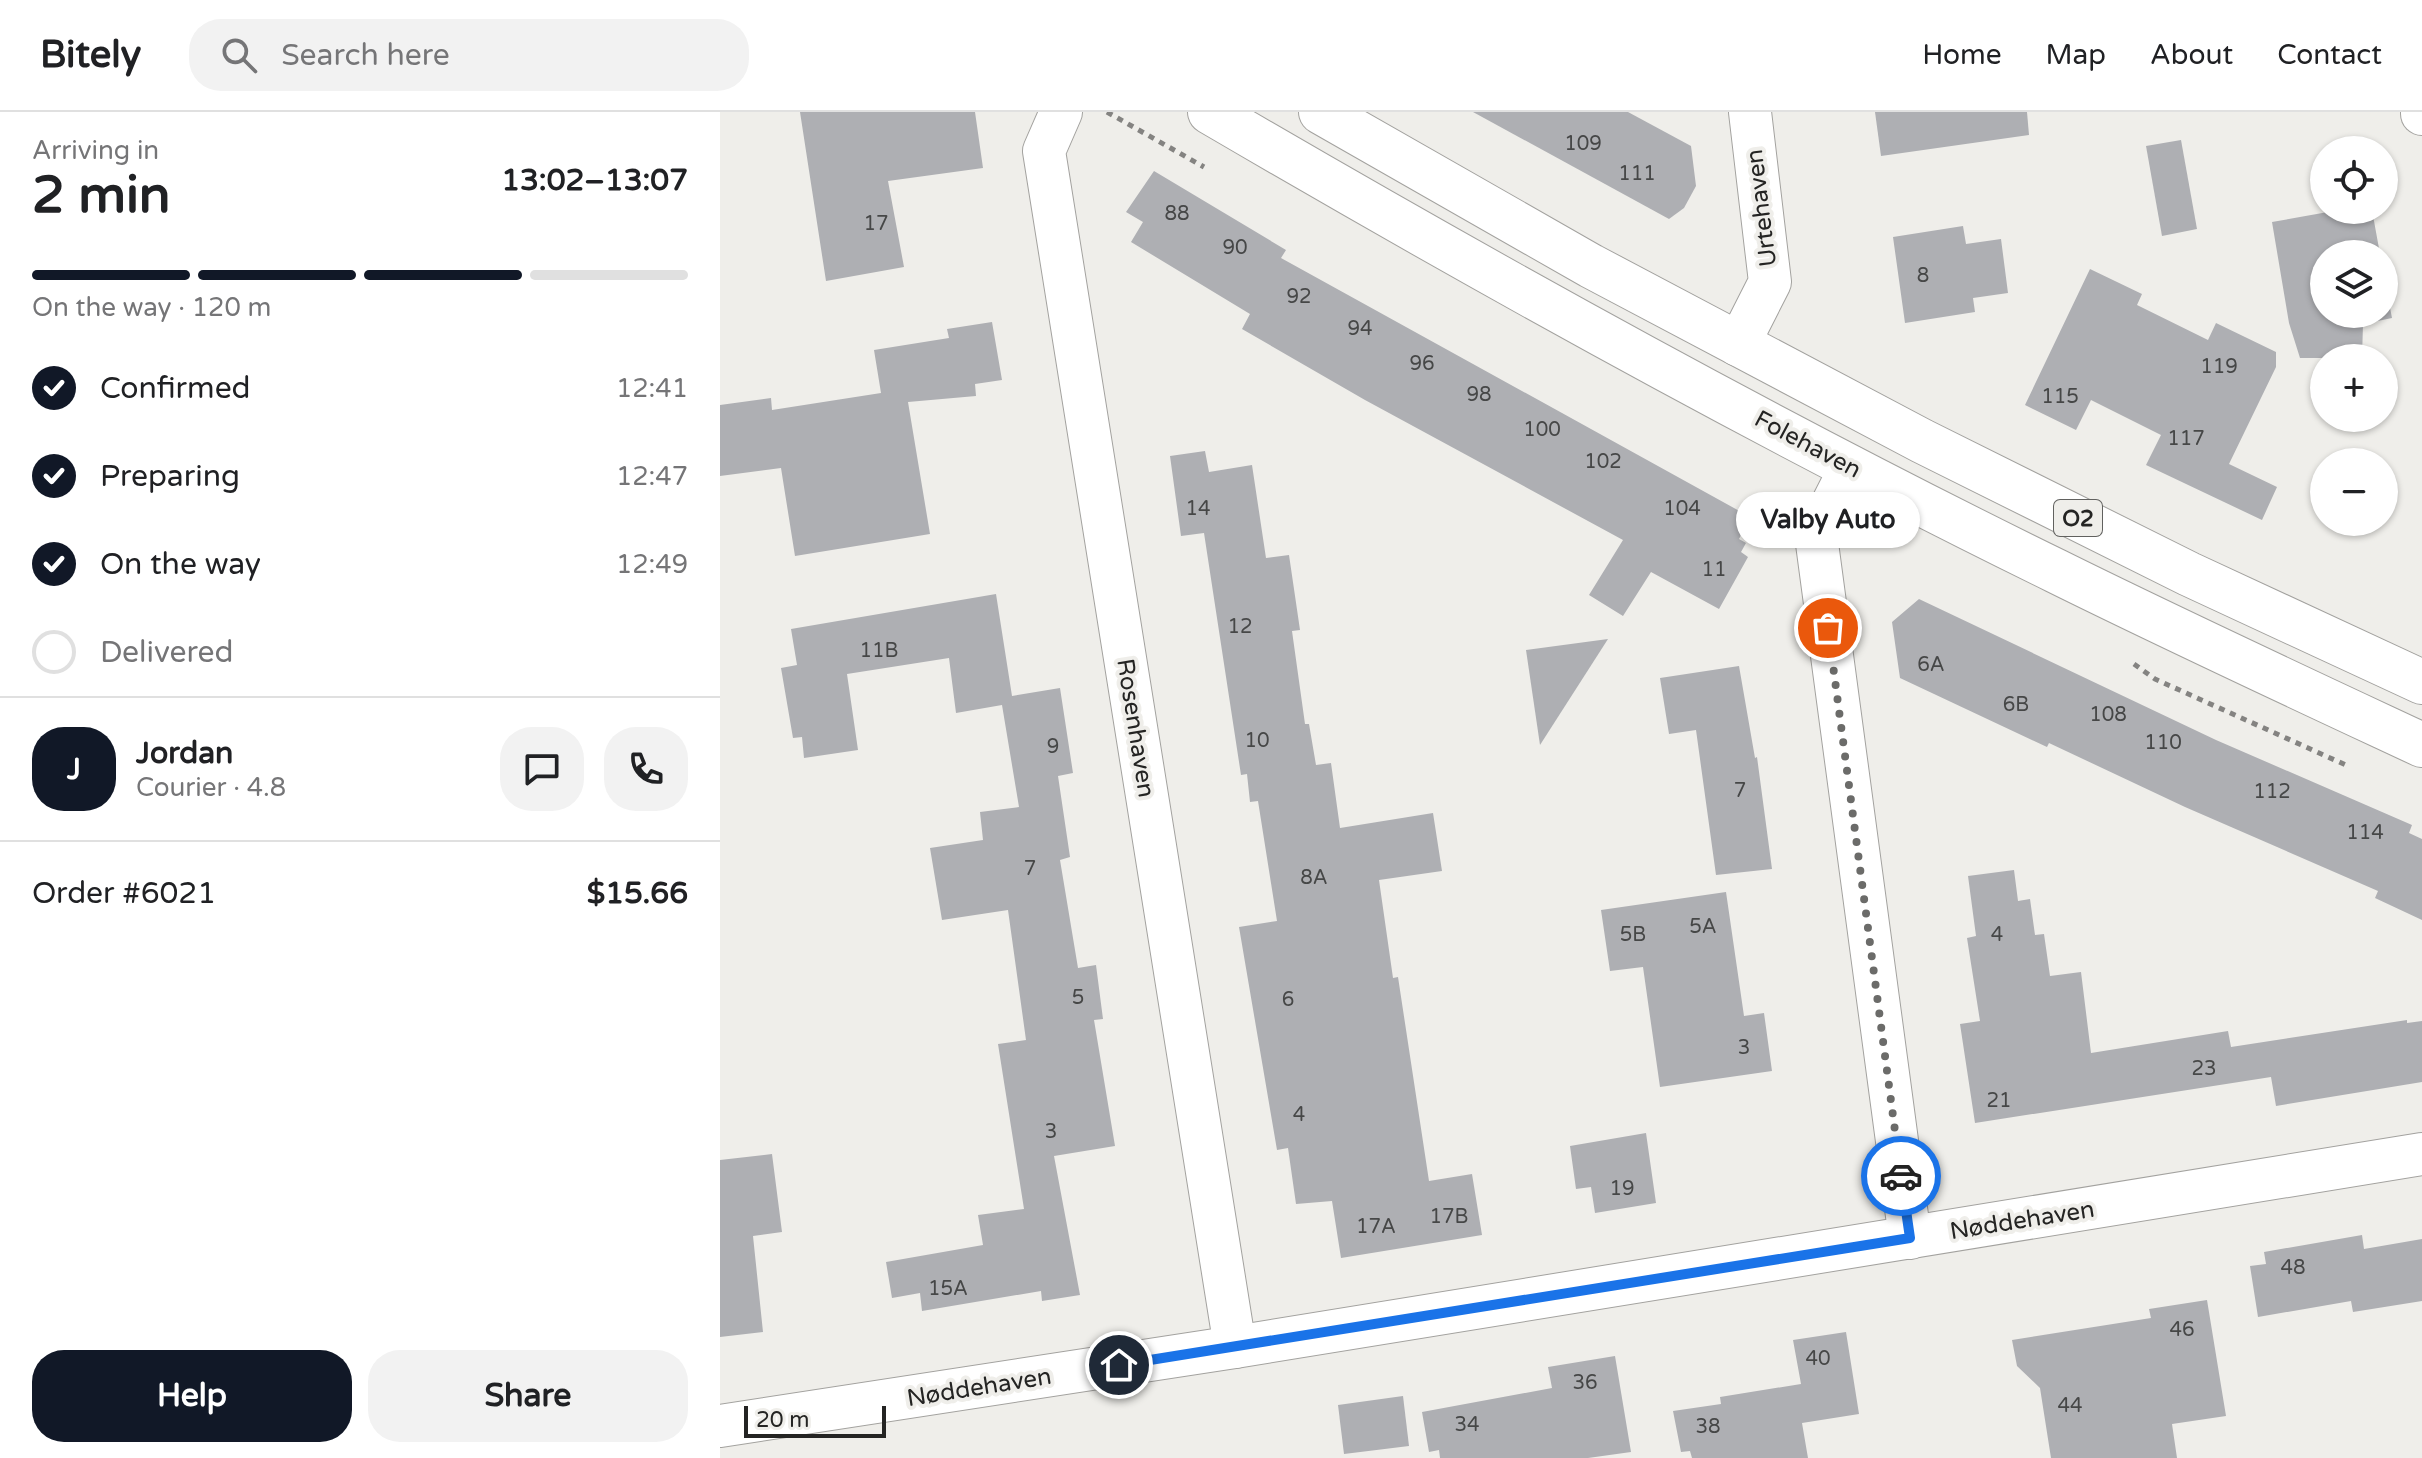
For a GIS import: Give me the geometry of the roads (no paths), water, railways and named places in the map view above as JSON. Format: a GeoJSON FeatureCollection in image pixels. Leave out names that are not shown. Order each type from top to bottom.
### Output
{"type":"FeatureCollection","features":[{"type":"Feature","properties":{"kind":"main road","name":"Folehaven"},"geometry":{"type":"LineString","coordinates":[[1210,112],[1565,315],[1851,467],[2054,570],[2422,745]]}},
{"type":"Feature","properties":{"kind":"main road","name":"O2"},"geometry":{"type":"LineString","coordinates":[[1321,112],[1591,266],[1922,441],[2189,574],[2422,682]]}},
{"type":"Feature","properties":{"kind":"street","name":"Rosenhaven"},"geometry":{"type":"LineString","coordinates":[[1061,112],[1044,151],[1235,1347]]}},
{"type":"Feature","properties":{"kind":"street","name":"Urtehaven"},"geometry":{"type":"LineString","coordinates":[[1738,345],[1770,282],[1750,112]]}},
{"type":"Feature","properties":{"kind":"street"},"geometry":{"type":"LineString","coordinates":[[1851,467],[1816,536],[1910,1238]]}},
{"type":"Feature","properties":{"kind":"street","name":"Nøddehaven"},"geometry":{"type":"LineString","coordinates":[[720,1426],[1235,1347],[2422,1154]]}},
{"type":"Feature","properties":{"kind":"place","name":"Valby Auto"},"geometry":{"type":"Point","coordinates":[1828,628]}}]}
